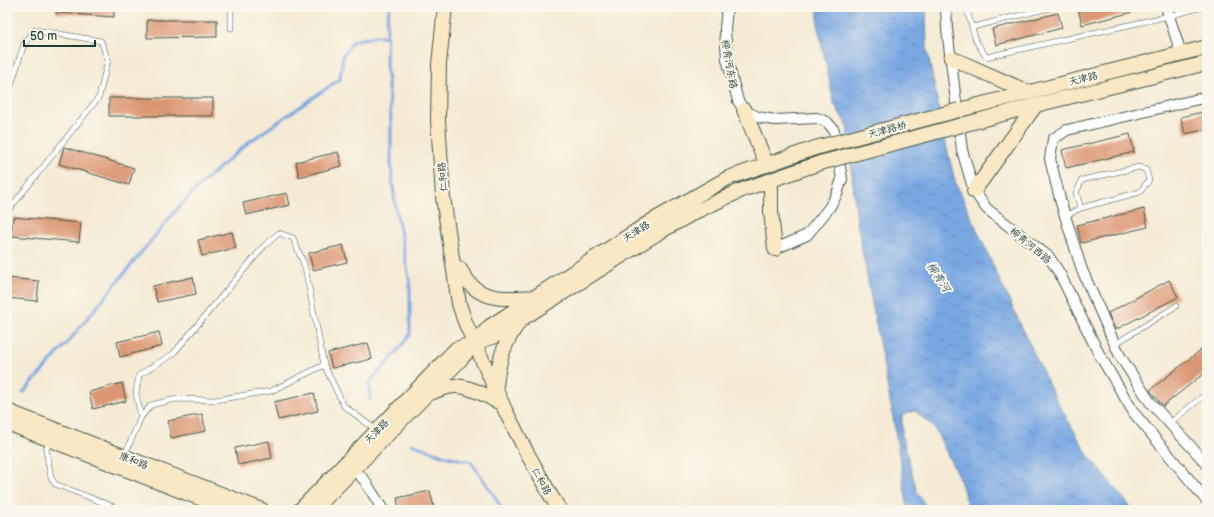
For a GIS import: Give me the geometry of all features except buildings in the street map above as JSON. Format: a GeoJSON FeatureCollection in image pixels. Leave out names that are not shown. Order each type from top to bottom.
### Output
{"type":"FeatureCollection","features":[{"type":"Feature","properties":{"kind":"main road","name":"仁和路"},"geometry":{"type":"LineString","coordinates":[[445,7],[439,64],[438,120],[443,197],[459,304],[465,322],[485,367],[496,386],[506,412],[527,453],[560,510]]}},
{"type":"Feature","properties":{"kind":"main road","name":"仁和路"},"geometry":{"type":"LineString","coordinates":[[450,7],[444,64],[443,120],[448,196],[464,302],[481,369],[522,455],[546,499],[554,510]]}},
{"type":"Feature","properties":{"kind":"main road","name":"天津路"},"geometry":{"type":"LineString","coordinates":[[959,110],[1207,47]]}},
{"type":"Feature","properties":{"kind":"main road"},"geometry":{"type":"LineString","coordinates":[[952,58],[1028,92]]}},
{"type":"Feature","properties":{"kind":"main road","name":"天津路"},"geometry":{"type":"LineString","coordinates":[[962,125],[1207,63]]}},
{"type":"Feature","properties":{"kind":"main road"},"geometry":{"type":"LineString","coordinates":[[974,191],[1036,106]]}},
{"type":"Feature","properties":{"kind":"main road"},"geometry":{"type":"LineString","coordinates":[[744,110],[767,165]]}},
{"type":"Feature","properties":{"kind":"main road","name":"天津路桥"},"geometry":{"type":"LineString","coordinates":[[815,148],[959,110]]}},
{"type":"Feature","properties":{"kind":"main road","name":"天津路桥"},"geometry":{"type":"LineString","coordinates":[[820,163],[962,125]]}},
{"type":"Feature","properties":{"kind":"main road","name":"天津路"},"geometry":{"type":"LineString","coordinates":[[314,510],[426,395],[489,327],[650,222],[728,178],[815,148]]}},
{"type":"Feature","properties":{"kind":"main road","name":"天津路"},"geometry":{"type":"LineString","coordinates":[[300,510],[456,349],[493,337],[656,234],[695,212],[742,190],[820,163]]}},
{"type":"Feature","properties":{"kind":"main road"},"geometry":{"type":"LineString","coordinates":[[771,180],[771,212],[775,249]]}},
{"type":"Feature","properties":{"kind":"main road"},"geometry":{"type":"LineString","coordinates":[[459,268],[472,286],[487,296],[506,299],[535,297]]}},
{"type":"Feature","properties":{"kind":"main road"},"geometry":{"type":"LineString","coordinates":[[496,386],[500,357],[511,334],[521,319]]}},
{"type":"Feature","properties":{"kind":"main road"},"geometry":{"type":"LineString","coordinates":[[426,395],[449,386],[469,388],[496,401]]}},
{"type":"Feature","properties":{"kind":"main road","name":"康和路"},"geometry":{"type":"LineString","coordinates":[[7,411],[262,510]]}},
{"type":"Feature","properties":{"kind":"main road","name":"康和路"},"geometry":{"type":"LineString","coordinates":[[7,423],[230,510]]}},
{"type":"Feature","properties":{"kind":"street","name":"柳青河东路"},"geometry":{"type":"LineString","coordinates":[[727,7],[725,29],[727,59],[738,101],[744,110]]}},
{"type":"Feature","properties":{"kind":"street","name":"柳青河西路"},"geometry":{"type":"LineString","coordinates":[[946,7],[947,29],[952,58],[962,150],[974,191],[987,209],[1049,257],[1060,274],[1099,354],[1134,413],[1207,501]]}},
{"type":"Feature","properties":{"kind":"street"},"geometry":{"type":"LineString","coordinates":[[1168,11],[1181,53]]}},
{"type":"Feature","properties":{"kind":"street"},"geometry":{"type":"LineString","coordinates":[[1207,97],[1067,130],[1053,139],[1050,159],[1065,216],[1082,270],[1120,356],[1150,402],[1207,464]]}},
{"type":"Feature","properties":{"kind":"street"},"geometry":{"type":"LineString","coordinates":[[744,110],[758,117],[776,120],[817,118],[826,122],[834,130],[842,179],[837,194],[830,208],[808,235],[775,249]]}},
{"type":"Feature","properties":{"kind":"street"},"geometry":{"type":"LineString","coordinates":[[354,469],[365,482],[383,510]]}},
{"type":"Feature","properties":{"kind":"lane"},"geometry":{"type":"LineString","coordinates":[[231,7],[231,28]]}},
{"type":"Feature","properties":{"kind":"lane"},"geometry":{"type":"LineString","coordinates":[[966,7],[976,41],[986,57],[1168,11],[1202,7]]}},
{"type":"Feature","properties":{"kind":"lane"},"geometry":{"type":"LineString","coordinates":[[973,27],[1053,7]]}},
{"type":"Feature","properties":{"kind":"lane"},"geometry":{"type":"LineString","coordinates":[[7,98],[24,44],[35,30],[101,41],[108,60],[99,97],[7,212]]}},
{"type":"Feature","properties":{"kind":"lane"},"geometry":{"type":"LineString","coordinates":[[1065,216],[1081,208],[1140,192],[1149,180],[1146,170],[1139,166],[1082,180],[1076,193],[1081,208]]}},
{"type":"Feature","properties":{"kind":"lane"},"geometry":{"type":"LineString","coordinates":[[141,416],[136,393],[139,375],[173,354],[264,246],[279,233],[293,238],[304,267],[324,365],[344,406],[377,431]]}},
{"type":"Feature","properties":{"kind":"lane"},"geometry":{"type":"LineString","coordinates":[[1115,344],[1176,306]]}},
{"type":"Feature","properties":{"kind":"lane"},"geometry":{"type":"LineString","coordinates":[[126,457],[126,452],[141,416],[151,405],[176,399],[215,400],[271,391],[324,365]]}},
{"type":"Feature","properties":{"kind":"lane"},"geometry":{"type":"LineString","coordinates":[[1170,423],[1207,393]]}},
{"type":"Feature","properties":{"kind":"lane"},"geometry":{"type":"LineString","coordinates":[[50,440],[46,450],[51,478],[55,484],[122,510]]}},
{"type":"Feature","properties":{"kind":"water","name":"柳青河"},"geometry":{"type":"Polygon","coordinates":[[[818,7],[926,7],[927,49],[955,181],[1055,398],[1088,455],[1133,510],[969,510],[960,480],[934,427],[915,411],[902,415],[902,435],[917,492],[928,510],[908,510],[893,417],[857,222],[847,126],[834,103],[818,26],[818,7]]]}},
{"type":"Feature","properties":{"kind":"waterway"},"geometry":{"type":"LineString","coordinates":[[370,399],[369,383],[410,335],[410,283],[395,204],[391,166],[391,119],[386,63],[387,18],[390,7]]}},
{"type":"Feature","properties":{"kind":"waterway"},"geometry":{"type":"LineString","coordinates":[[23,393],[68,342],[178,208],[205,180],[249,142],[340,79],[343,56],[353,41],[376,36],[387,36]]}},
{"type":"Feature","properties":{"kind":"waterway"},"geometry":{"type":"LineString","coordinates":[[412,444],[445,456],[471,462],[494,495],[502,510]]}}]}
